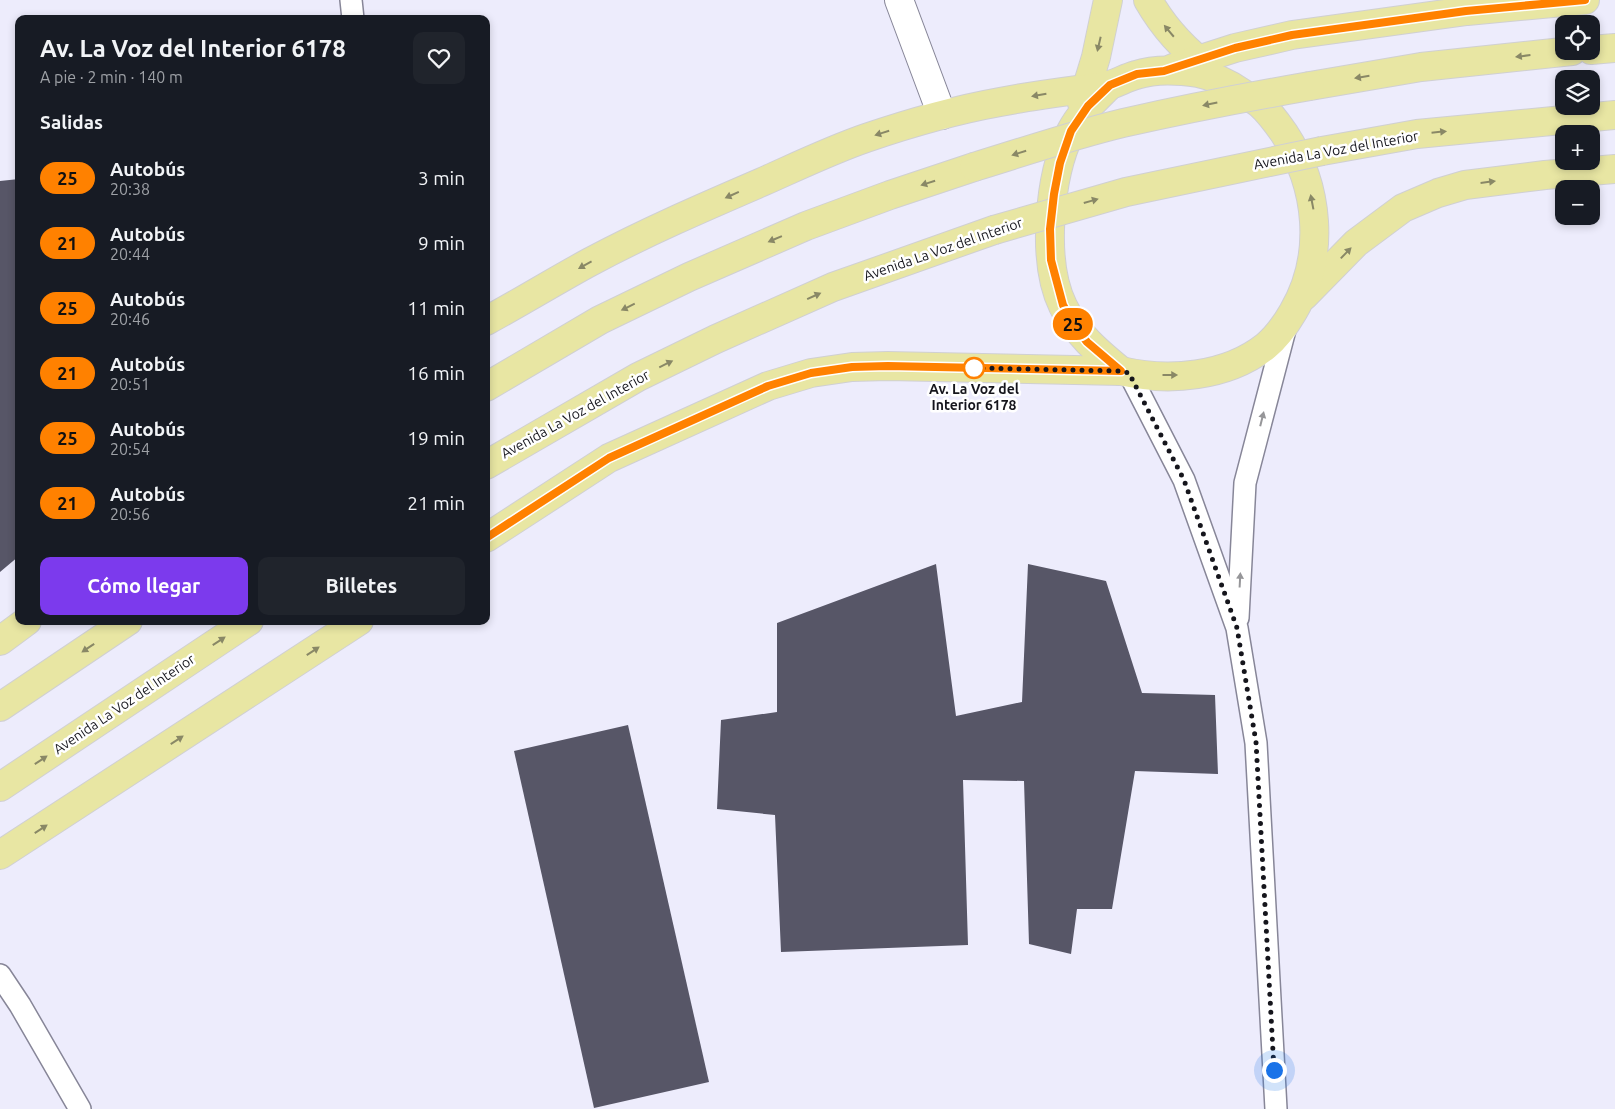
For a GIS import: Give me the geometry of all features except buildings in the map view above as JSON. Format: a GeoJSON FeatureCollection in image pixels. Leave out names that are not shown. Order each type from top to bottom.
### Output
{"type":"FeatureCollection","features":[{"type":"Feature","properties":{"kind":"main road"},"geometry":{"type":"LineString","coordinates":[[1108,0],[1100,41],[1099,86],[1071,131],[1060,163],[1050,229],[1051,260],[1063,305],[1074,325],[1087,342],[1125,372]]}},
{"type":"Feature","properties":{"kind":"main road"},"geometry":{"type":"LineString","coordinates":[[1148,0],[1159,20],[1175,39],[1198,60],[1232,86],[1260,104],[1278,124],[1292,145],[1303,169],[1312,198],[1315,224],[1314,251],[1309,276],[1293,312]]}},
{"type":"Feature","properties":{"kind":"main road"},"geometry":{"type":"LineString","coordinates":[[1164,71],[1235,48],[1292,35],[1466,11],[1585,0]]}},
{"type":"Feature","properties":{"kind":"main road"},"geometry":{"type":"LineString","coordinates":[[1600,49],[1615,48]]}},
{"type":"Feature","properties":{"kind":"main road"},"geometry":{"type":"LineString","coordinates":[[490,385],[600,320],[689,277],[806,226],[890,195],[1060,140],[1214,103],[1310,86],[1421,67],[1555,53]]}},
{"type":"Feature","properties":{"kind":"main road"},"geometry":{"type":"LineString","coordinates":[[490,319],[592,261],[681,218],[865,138],[942,115],[999,102],[1099,86],[1137,74],[1164,71],[1200,73],[1232,86]]}},
{"type":"Feature","properties":{"kind":"main road","name":"Avenida La Voz del Interior"},"geometry":{"type":"LineString","coordinates":[[490,462],[638,377],[716,339],[834,287],[994,230],[1126,192],[1322,151],[1418,134],[1615,115]]}},
{"type":"Feature","properties":{"kind":"main road"},"geometry":{"type":"LineString","coordinates":[[490,535],[609,458],[768,386],[811,373],[852,367],[888,366],[1125,372],[1174,376],[1200,374],[1224,369],[1248,359],[1269,344],[1293,312],[1356,242],[1403,208],[1438,193],[1465,185],[1545,175],[1615,170]]}},
{"type":"Feature","properties":{"kind":"main road"},"geometry":{"type":"LineString","coordinates":[[0,641],[22,625]]}},
{"type":"Feature","properties":{"kind":"main road"},"geometry":{"type":"LineString","coordinates":[[0,707],[122,625]]}},
{"type":"Feature","properties":{"kind":"main road","name":"Avenida La Voz del Interior"},"geometry":{"type":"LineString","coordinates":[[0,787],[243,625]]}},
{"type":"Feature","properties":{"kind":"main road"},"geometry":{"type":"LineString","coordinates":[[0,856],[353,625]]}},
{"type":"Feature","properties":{"kind":"street"},"geometry":{"type":"LineString","coordinates":[[899,0],[942,115]]}},
{"type":"Feature","properties":{"kind":"lane"},"geometry":{"type":"LineString","coordinates":[[351,0],[353,15]]}},
{"type":"Feature","properties":{"kind":"lane"},"geometry":{"type":"LineString","coordinates":[[1237,628],[1245,483],[1293,312]]}},
{"type":"Feature","properties":{"kind":"lane"},"geometry":{"type":"LineString","coordinates":[[1125,372],[1184,480],[1237,628],[1256,742],[1276,1109]]}},
{"type":"Feature","properties":{"kind":"lane"},"geometry":{"type":"LineString","coordinates":[[0,975],[20,1005],[80,1109]]}},
{"type":"Feature","properties":{"kind":"bus line","name":"25"},"geometry":{"type":"LineString","coordinates":[[490,535],[609,458],[768,386],[811,373],[852,367],[888,366],[1121,371],[1087,342],[1074,325],[1063,305],[1051,260],[1050,229],[1060,163],[1071,131],[1088,106],[1110,85],[1137,74],[1164,71],[1235,48],[1292,35],[1466,11],[1585,0]]}},
{"type":"Feature","properties":{"kind":"place","name":"Av. La Voz del Interior 6178"},"geometry":{"type":"Point","coordinates":[974,368]}},
{"type":"Feature","properties":{"kind":"route"},"geometry":{"type":"LineString","coordinates":[[974,368],[1121,371],[1129,373],[1184,480],[1237,628],[1256,742],[1274,1070]]}}]}
